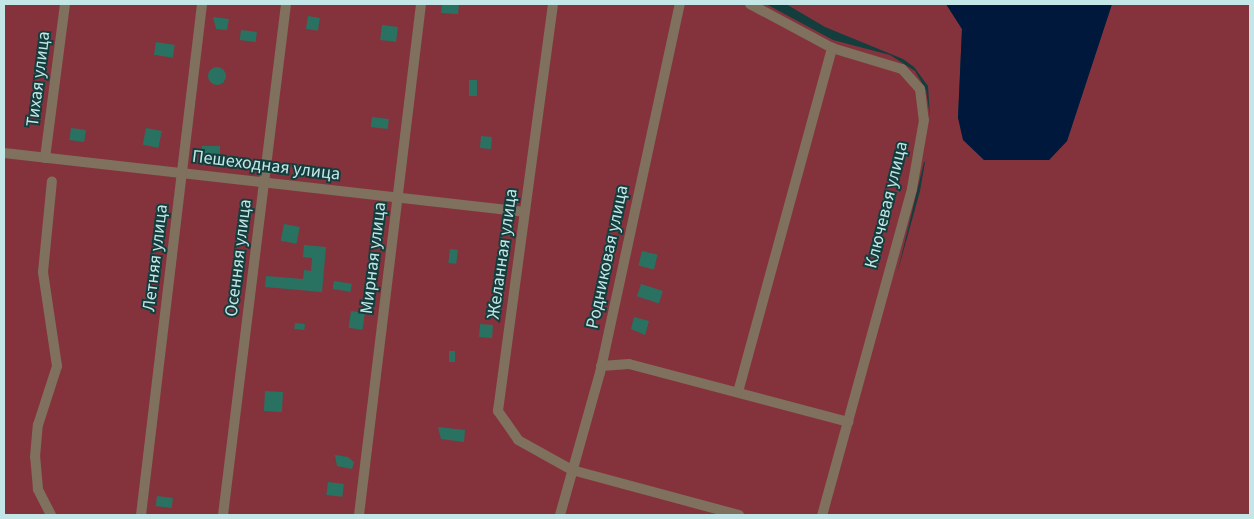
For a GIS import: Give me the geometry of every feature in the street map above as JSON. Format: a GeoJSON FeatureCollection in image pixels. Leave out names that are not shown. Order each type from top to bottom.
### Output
{"type":"FeatureCollection","features":[{"type":"Feature","properties":{"kind":"street","name":"Тихая улица"},"geometry":{"type":"LineString","coordinates":[[45,158],[65,4]]}},
{"type":"Feature","properties":{"kind":"street","name":"Летняя улица"},"geometry":{"type":"LineString","coordinates":[[141,515],[202,4]]}},
{"type":"Feature","properties":{"kind":"street","name":"Осенняя улица"},"geometry":{"type":"LineString","coordinates":[[223,515],[286,4]]}},
{"type":"Feature","properties":{"kind":"street","name":"Мирная улица"},"geometry":{"type":"LineString","coordinates":[[359,515],[421,4]]}},
{"type":"Feature","properties":{"kind":"street","name":"Желанная улица"},"geometry":{"type":"LineString","coordinates":[[554,4],[498,411],[518,440],[572,470],[739,515]]}},
{"type":"Feature","properties":{"kind":"street","name":"Родниковая улица"},"geometry":{"type":"LineString","coordinates":[[560,515],[601,366],[680,4]]}},
{"type":"Feature","properties":{"kind":"street","name":"Ключевая улица"},"geometry":{"type":"LineString","coordinates":[[750,4],[832,48],[902,69],[912,76],[920,89],[924,120],[912,189],[822,515]]}},
{"type":"Feature","properties":{"kind":"street"},"geometry":{"type":"LineString","coordinates":[[738,392],[832,48]]}},
{"type":"Feature","properties":{"kind":"street","name":"Пешеходная улица"},"geometry":{"type":"LineString","coordinates":[[4,153],[525,212]]}},
{"type":"Feature","properties":{"kind":"street"},"geometry":{"type":"LineString","coordinates":[[51,515],[38,488],[35,457],[38,424],[57,366],[43,272],[52,181]]}},
{"type":"Feature","properties":{"kind":"street"},"geometry":{"type":"LineString","coordinates":[[601,366],[629,364],[848,422]]}},
{"type":"Feature","properties":{"kind":"shaded area"},"geometry":{"type":"Polygon","coordinates":[[[4,4],[766,4],[833,40],[890,55],[915,71],[926,90],[930,116],[928,86],[914,67],[903,59],[825,27],[786,4],[946,4],[962,29],[958,118],[984,160],[1049,160],[1067,141],[1112,4],[1250,4],[1250,515],[4,515],[4,4]],[[925,162],[897,274],[920,191],[925,162]]]}},
{"type":"Feature","properties":{"kind":"water"},"geometry":{"type":"Polygon","coordinates":[[[946,4],[1112,4],[1067,141],[1049,160],[984,160],[963,140],[958,118],[962,29],[946,4]]]}},
{"type":"Feature","properties":{"kind":"building"},"geometry":{"type":"Polygon","coordinates":[[[442,4],[459,4],[458,14],[441,13],[442,4]]]}},
{"type":"Feature","properties":{"kind":"building"},"geometry":{"type":"Polygon","coordinates":[[[308,16],[320,18],[318,31],[306,29],[308,16]]]}},
{"type":"Feature","properties":{"kind":"building"},"geometry":{"type":"Polygon","coordinates":[[[213,17],[229,19],[227,30],[216,29],[213,17]]]}},
{"type":"Feature","properties":{"kind":"building"},"geometry":{"type":"Polygon","coordinates":[[[382,25],[398,27],[396,42],[380,40],[382,25]]]}},
{"type":"Feature","properties":{"kind":"building"},"geometry":{"type":"Polygon","coordinates":[[[241,30],[257,32],[256,42],[240,40],[241,30]]]}},
{"type":"Feature","properties":{"kind":"building"},"geometry":{"type":"Polygon","coordinates":[[[156,42],[175,45],[173,58],[154,55],[156,42]]]}},
{"type":"Feature","properties":{"kind":"building"},"geometry":{"type":"Polygon","coordinates":[[[213,67],[221,67],[226,72],[224,83],[213,85],[208,80],[208,72],[213,67]]]}},
{"type":"Feature","properties":{"kind":"building"},"geometry":{"type":"Polygon","coordinates":[[[469,80],[477,80],[477,96],[469,96],[469,80]]]}},
{"type":"Feature","properties":{"kind":"building"},"geometry":{"type":"Polygon","coordinates":[[[372,117],[389,119],[388,129],[371,127],[372,117]]]}},
{"type":"Feature","properties":{"kind":"building"},"geometry":{"type":"Polygon","coordinates":[[[71,128],[86,130],[84,142],[69,140],[71,128]]]}},
{"type":"Feature","properties":{"kind":"building"},"geometry":{"type":"Polygon","coordinates":[[[146,128],[162,131],[158,148],[143,145],[146,128]]]}},
{"type":"Feature","properties":{"kind":"building"},"geometry":{"type":"Polygon","coordinates":[[[481,136],[492,137],[491,149],[480,148],[481,136]]]}},
{"type":"Feature","properties":{"kind":"building"},"geometry":{"type":"Polygon","coordinates":[[[202,146],[220,146],[220,163],[202,163],[202,146]]]}},
{"type":"Feature","properties":{"kind":"building"},"geometry":{"type":"Polygon","coordinates":[[[284,224],[300,227],[296,244],[281,241],[284,224]]]}},
{"type":"Feature","properties":{"kind":"building"},"geometry":{"type":"Polygon","coordinates":[[[304,245],[326,247],[322,292],[265,287],[266,276],[303,279],[304,270],[311,271],[312,258],[303,257],[304,245]]]}},
{"type":"Feature","properties":{"kind":"building"},"geometry":{"type":"Polygon","coordinates":[[[450,249],[458,250],[456,264],[448,263],[450,249]]]}},
{"type":"Feature","properties":{"kind":"building"},"geometry":{"type":"Polygon","coordinates":[[[642,251],[658,255],[654,269],[638,266],[642,251]]]}},
{"type":"Feature","properties":{"kind":"building"},"geometry":{"type":"Polygon","coordinates":[[[334,281],[352,284],[351,292],[333,289],[334,281]]]}},
{"type":"Feature","properties":{"kind":"building"},"geometry":{"type":"Polygon","coordinates":[[[641,284],[663,291],[659,303],[637,296],[641,284]]]}},
{"type":"Feature","properties":{"kind":"building"},"geometry":{"type":"Polygon","coordinates":[[[351,311],[365,313],[362,330],[349,328],[351,311]]]}},
{"type":"Feature","properties":{"kind":"building"},"geometry":{"type":"Polygon","coordinates":[[[634,317],[649,321],[645,335],[631,329],[634,317]]]}},
{"type":"Feature","properties":{"kind":"building"},"geometry":{"type":"Polygon","coordinates":[[[295,323],[305,324],[304,330],[294,329],[295,323]]]}},
{"type":"Feature","properties":{"kind":"building"},"geometry":{"type":"Polygon","coordinates":[[[480,324],[493,325],[492,338],[479,337],[480,324]]]}},
{"type":"Feature","properties":{"kind":"building"},"geometry":{"type":"Polygon","coordinates":[[[449,351],[455,351],[455,362],[449,362],[449,351]]]}},
{"type":"Feature","properties":{"kind":"building"},"geometry":{"type":"Polygon","coordinates":[[[265,391],[283,392],[282,412],[264,411],[265,391]]]}},
{"type":"Feature","properties":{"kind":"building"},"geometry":{"type":"Polygon","coordinates":[[[438,427],[465,430],[464,442],[441,439],[438,427]]]}},
{"type":"Feature","properties":{"kind":"building"},"geometry":{"type":"Polygon","coordinates":[[[335,455],[348,457],[354,462],[352,469],[337,466],[335,455]]]}},
{"type":"Feature","properties":{"kind":"building"},"geometry":{"type":"Polygon","coordinates":[[[328,482],[344,484],[342,497],[326,495],[328,482]]]}},
{"type":"Feature","properties":{"kind":"building"},"geometry":{"type":"Polygon","coordinates":[[[157,496],[173,498],[172,508],[156,506],[157,496]]]}}]}
